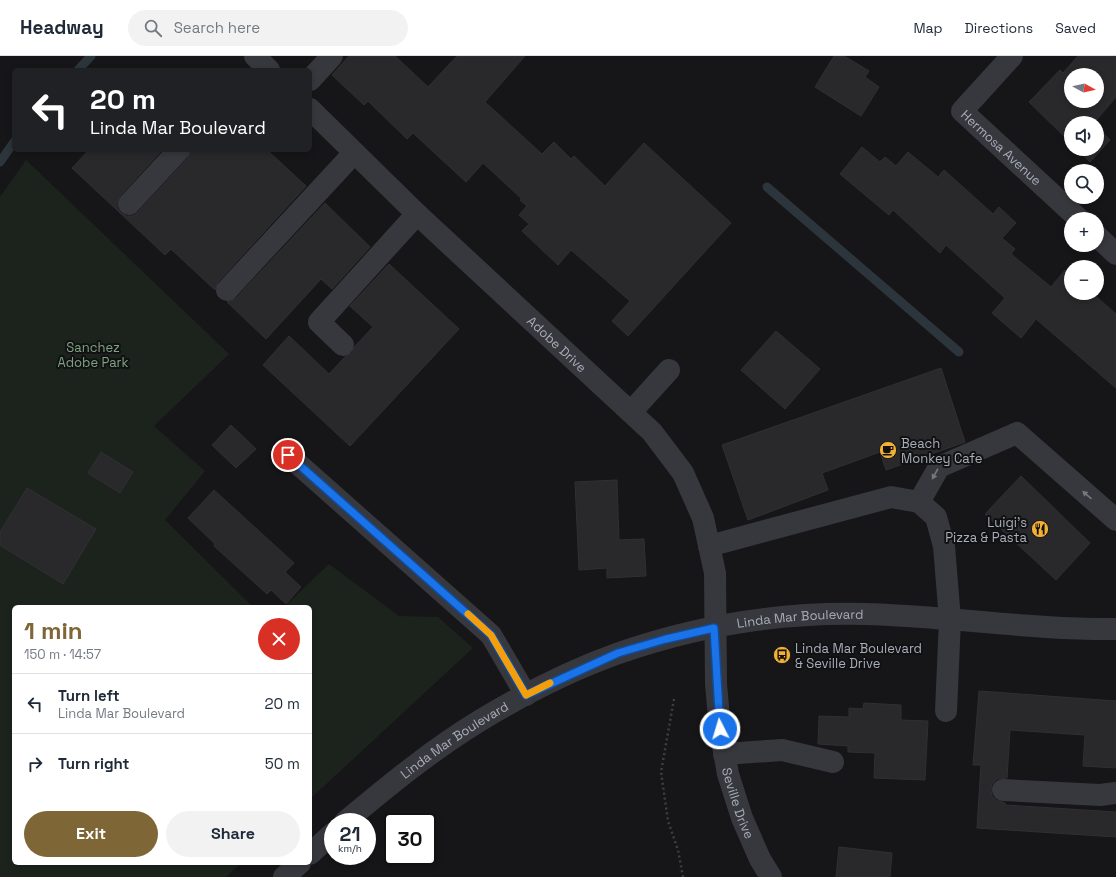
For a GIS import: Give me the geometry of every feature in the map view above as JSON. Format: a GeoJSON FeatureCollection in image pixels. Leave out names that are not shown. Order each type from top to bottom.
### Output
{"type":"FeatureCollection","features":[{"type":"Feature","properties":{"kind":"street"},"geometry":{"type":"LineString","coordinates":[[312,78],[332,56]]}},
{"type":"Feature","properties":{"kind":"street","name":"Hermosa Avenue"},"geometry":{"type":"LineString","coordinates":[[1012,56],[962,111],[1070,212]]}},
{"type":"Feature","properties":{"kind":"street","name":"Adobe Drive"},"geometry":{"type":"LineString","coordinates":[[312,111],[417,214],[652,432],[683,473],[703,518],[715,573],[714,628]]}},
{"type":"Feature","properties":{"kind":"street"},"geometry":{"type":"LineString","coordinates":[[129,204],[177,152]]}},
{"type":"Feature","properties":{"kind":"street"},"geometry":{"type":"LineString","coordinates":[[227,290],[354,153]]}},
{"type":"Feature","properties":{"kind":"street"},"geometry":{"type":"LineString","coordinates":[[343,345],[319,322],[417,214]]}},
{"type":"Feature","properties":{"kind":"street"},"geometry":{"type":"LineString","coordinates":[[1104,243],[1116,254]]}},
{"type":"Feature","properties":{"kind":"street"},"geometry":{"type":"LineString","coordinates":[[630,412],[669,370]]}},
{"type":"Feature","properties":{"kind":"street"},"geometry":{"type":"LineString","coordinates":[[919,502],[939,467],[1017,434],[1116,520]]}},
{"type":"Feature","properties":{"kind":"street"},"geometry":{"type":"LineString","coordinates":[[288,455],[491,635],[526,695]]}},
{"type":"Feature","properties":{"kind":"street"},"geometry":{"type":"LineString","coordinates":[[709,546],[891,497],[919,502],[936,517],[944,546],[950,620],[946,711]]}},
{"type":"Feature","properties":{"kind":"street","name":"Linda Mar Boulevard"},"geometry":{"type":"LineString","coordinates":[[356,813],[386,787],[432,753],[480,721],[526,695],[618,653],[666,639],[760,619],[812,614],[864,614],[1048,627],[1116,629]]}},
{"type":"Feature","properties":{"kind":"street","name":"Seville Drive"},"geometry":{"type":"LineString","coordinates":[[714,628],[716,689],[728,774],[742,818],[760,859],[771,877]]}},
{"type":"Feature","properties":{"kind":"street"},"geometry":{"type":"LineString","coordinates":[[724,754],[782,750],[833,762]]}},
{"type":"Feature","properties":{"kind":"street"},"geometry":{"type":"LineString","coordinates":[[1003,790],[1100,795],[1116,793]]}},
{"type":"Feature","properties":{"kind":"street"},"geometry":{"type":"LineString","coordinates":[[312,852],[324,841]]}},
{"type":"Feature","properties":{"kind":"street"},"geometry":{"type":"LineString","coordinates":[[284,877],[298,865]]}},
{"type":"Feature","properties":{"kind":"path"},"geometry":{"type":"LineString","coordinates":[[674,699],[661,772],[668,821],[678,850],[683,877]]}},
{"type":"Feature","properties":{"kind":"green space","name":"Sanchez Adobe Park"},"geometry":{"type":"Polygon","coordinates":[[[26,160],[229,354],[154,426],[205,471],[165,520],[251,605],[12,605],[12,865],[239,865],[226,877],[0,877],[0,197],[26,160]]]}},
{"type":"Feature","properties":{"kind":"green space"},"geometry":{"type":"Polygon","coordinates":[[[329,564],[399,616],[438,617],[473,648],[312,797],[312,605],[286,605],[329,564]]]}},
{"type":"Feature","properties":{"kind":"building"},"geometry":{"type":"Polygon","coordinates":[[[349,56],[395,56],[428,87],[457,56],[525,56],[485,102],[542,154],[554,142],[571,159],[574,156],[605,186],[644,143],[731,223],[628,336],[612,321],[630,301],[571,250],[558,265],[522,231],[529,224],[519,215],[527,206],[520,200],[522,199],[483,163],[466,182],[413,133],[407,139],[368,101],[364,105],[332,75],[349,56]]]}},
{"type":"Feature","properties":{"kind":"building"},"geometry":{"type":"Polygon","coordinates":[[[834,56],[844,56],[869,71],[865,77],[879,87],[861,116],[815,87],[834,56]]]}},
{"type":"Feature","properties":{"kind":"building"},"geometry":{"type":"Polygon","coordinates":[[[1078,56],[1116,56],[1116,97],[1100,116],[1064,116],[1064,136],[1029,102],[1060,70],[1063,73],[1064,72],[1064,108],[1104,108],[1104,68],[1067,68],[1078,56]]]}},
{"type":"Feature","properties":{"kind":"building"},"geometry":{"type":"Polygon","coordinates":[[[1104,134],[1110,140],[1104,147],[1104,134]]]}},
{"type":"Feature","properties":{"kind":"building"},"geometry":{"type":"Polygon","coordinates":[[[862,147],[880,162],[885,157],[896,166],[908,152],[938,177],[944,170],[993,214],[999,207],[1016,223],[1002,238],[1015,249],[1011,254],[1051,287],[1064,271],[1064,300],[1100,300],[1116,314],[1116,388],[1036,319],[1021,338],[992,313],[1005,298],[946,245],[940,253],[893,210],[889,215],[840,174],[862,147]]]}},
{"type":"Feature","properties":{"kind":"building"},"geometry":{"type":"Polygon","coordinates":[[[87,152],[160,152],[120,196],[117,202],[117,208],[121,213],[127,216],[133,216],[138,212],[188,158],[190,152],[269,152],[306,186],[218,282],[215,290],[171,249],[165,255],[72,168],[87,152]]]}},
{"type":"Feature","properties":{"kind":"building"},"geometry":{"type":"Polygon","coordinates":[[[1084,156],[1095,156],[1090,162],[1084,156]]]}},
{"type":"Feature","properties":{"kind":"building"},"geometry":{"type":"Polygon","coordinates":[[[325,203],[370,247],[332,289],[321,279],[266,339],[227,302],[236,298],[325,203]]]}},
{"type":"Feature","properties":{"kind":"building"},"geometry":{"type":"Polygon","coordinates":[[[389,264],[459,329],[350,446],[263,365],[289,336],[329,374],[345,357],[352,353],[355,346],[373,327],[350,306],[389,264]]]}},
{"type":"Feature","properties":{"kind":"building"},"geometry":{"type":"Polygon","coordinates":[[[776,331],[820,369],[785,409],[741,370],[776,331]]]}},
{"type":"Feature","properties":{"kind":"building"},"geometry":{"type":"Polygon","coordinates":[[[941,368],[965,442],[886,470],[880,452],[822,473],[828,490],[748,520],[722,445],[941,368]]]}},
{"type":"Feature","properties":{"kind":"building"},"geometry":{"type":"Polygon","coordinates":[[[231,425],[256,449],[236,468],[212,445],[231,425]]]}},
{"type":"Feature","properties":{"kind":"building"},"geometry":{"type":"Polygon","coordinates":[[[101,452],[133,472],[120,493],[88,473],[101,452]]]}},
{"type":"Feature","properties":{"kind":"building"},"geometry":{"type":"Polygon","coordinates":[[[1021,476],[1090,543],[1056,580],[985,514],[1021,476]]]}},
{"type":"Feature","properties":{"kind":"building"},"geometry":{"type":"Polygon","coordinates":[[[617,480],[619,540],[644,539],[646,576],[607,578],[607,568],[579,570],[575,482],[617,480]]]}},
{"type":"Feature","properties":{"kind":"building"},"geometry":{"type":"Polygon","coordinates":[[[27,488],[96,529],[63,584],[0,545],[0,532],[27,488]]]}},
{"type":"Feature","properties":{"kind":"building"},"geometry":{"type":"Polygon","coordinates":[[[214,490],[294,563],[285,572],[301,587],[286,604],[271,590],[267,594],[214,546],[215,544],[188,518],[214,490]]]}},
{"type":"Feature","properties":{"kind":"building"},"geometry":{"type":"Polygon","coordinates":[[[979,691],[1116,701],[1116,768],[1083,766],[1085,735],[1010,730],[1007,778],[997,779],[992,784],[991,790],[992,796],[996,800],[1005,803],[1005,805],[1116,812],[1116,837],[977,828],[981,765],[973,765],[979,691]]]}},
{"type":"Feature","properties":{"kind":"building"},"geometry":{"type":"Polygon","coordinates":[[[864,703],[901,705],[901,720],[928,721],[925,780],[874,778],[875,753],[848,752],[848,746],[818,744],[819,716],[849,717],[849,708],[863,709],[864,703]]]}},
{"type":"Feature","properties":{"kind":"building"},"geometry":{"type":"Polygon","coordinates":[[[839,847],[892,853],[890,877],[836,877],[839,847]]]}},
{"type":"Feature","properties":{"kind":"waterway"},"geometry":{"type":"LineString","coordinates":[[80,68],[91,56]]}},
{"type":"Feature","properties":{"kind":"waterway"},"geometry":{"type":"LineString","coordinates":[[0,162],[12,145]]}},
{"type":"Feature","properties":{"kind":"waterway"},"geometry":{"type":"LineString","coordinates":[[767,187],[959,352]]}},
{"type":"Feature","properties":{"kind":"slow traffic"},"geometry":{"type":"LineString","coordinates":[[468,614],[491,635],[526,695],[550,683]]}},
{"type":"Feature","properties":{"kind":"place","name":"Beach Monkey Cafe"},"geometry":{"type":"Point","coordinates":[888,450]}},
{"type":"Feature","properties":{"kind":"place","name":"Luigi's Pizza & Pasta"},"geometry":{"type":"Point","coordinates":[1040,529]}},
{"type":"Feature","properties":{"kind":"place","name":"Linda Mar Boulevard & Seville Drive"},"geometry":{"type":"Point","coordinates":[782,655]}},
{"type":"Feature","properties":{"kind":"route"},"geometry":{"type":"LineString","coordinates":[[288,455],[491,635],[526,695],[618,653],[666,639],[714,628],[716,684],[720,729]]}}]}
